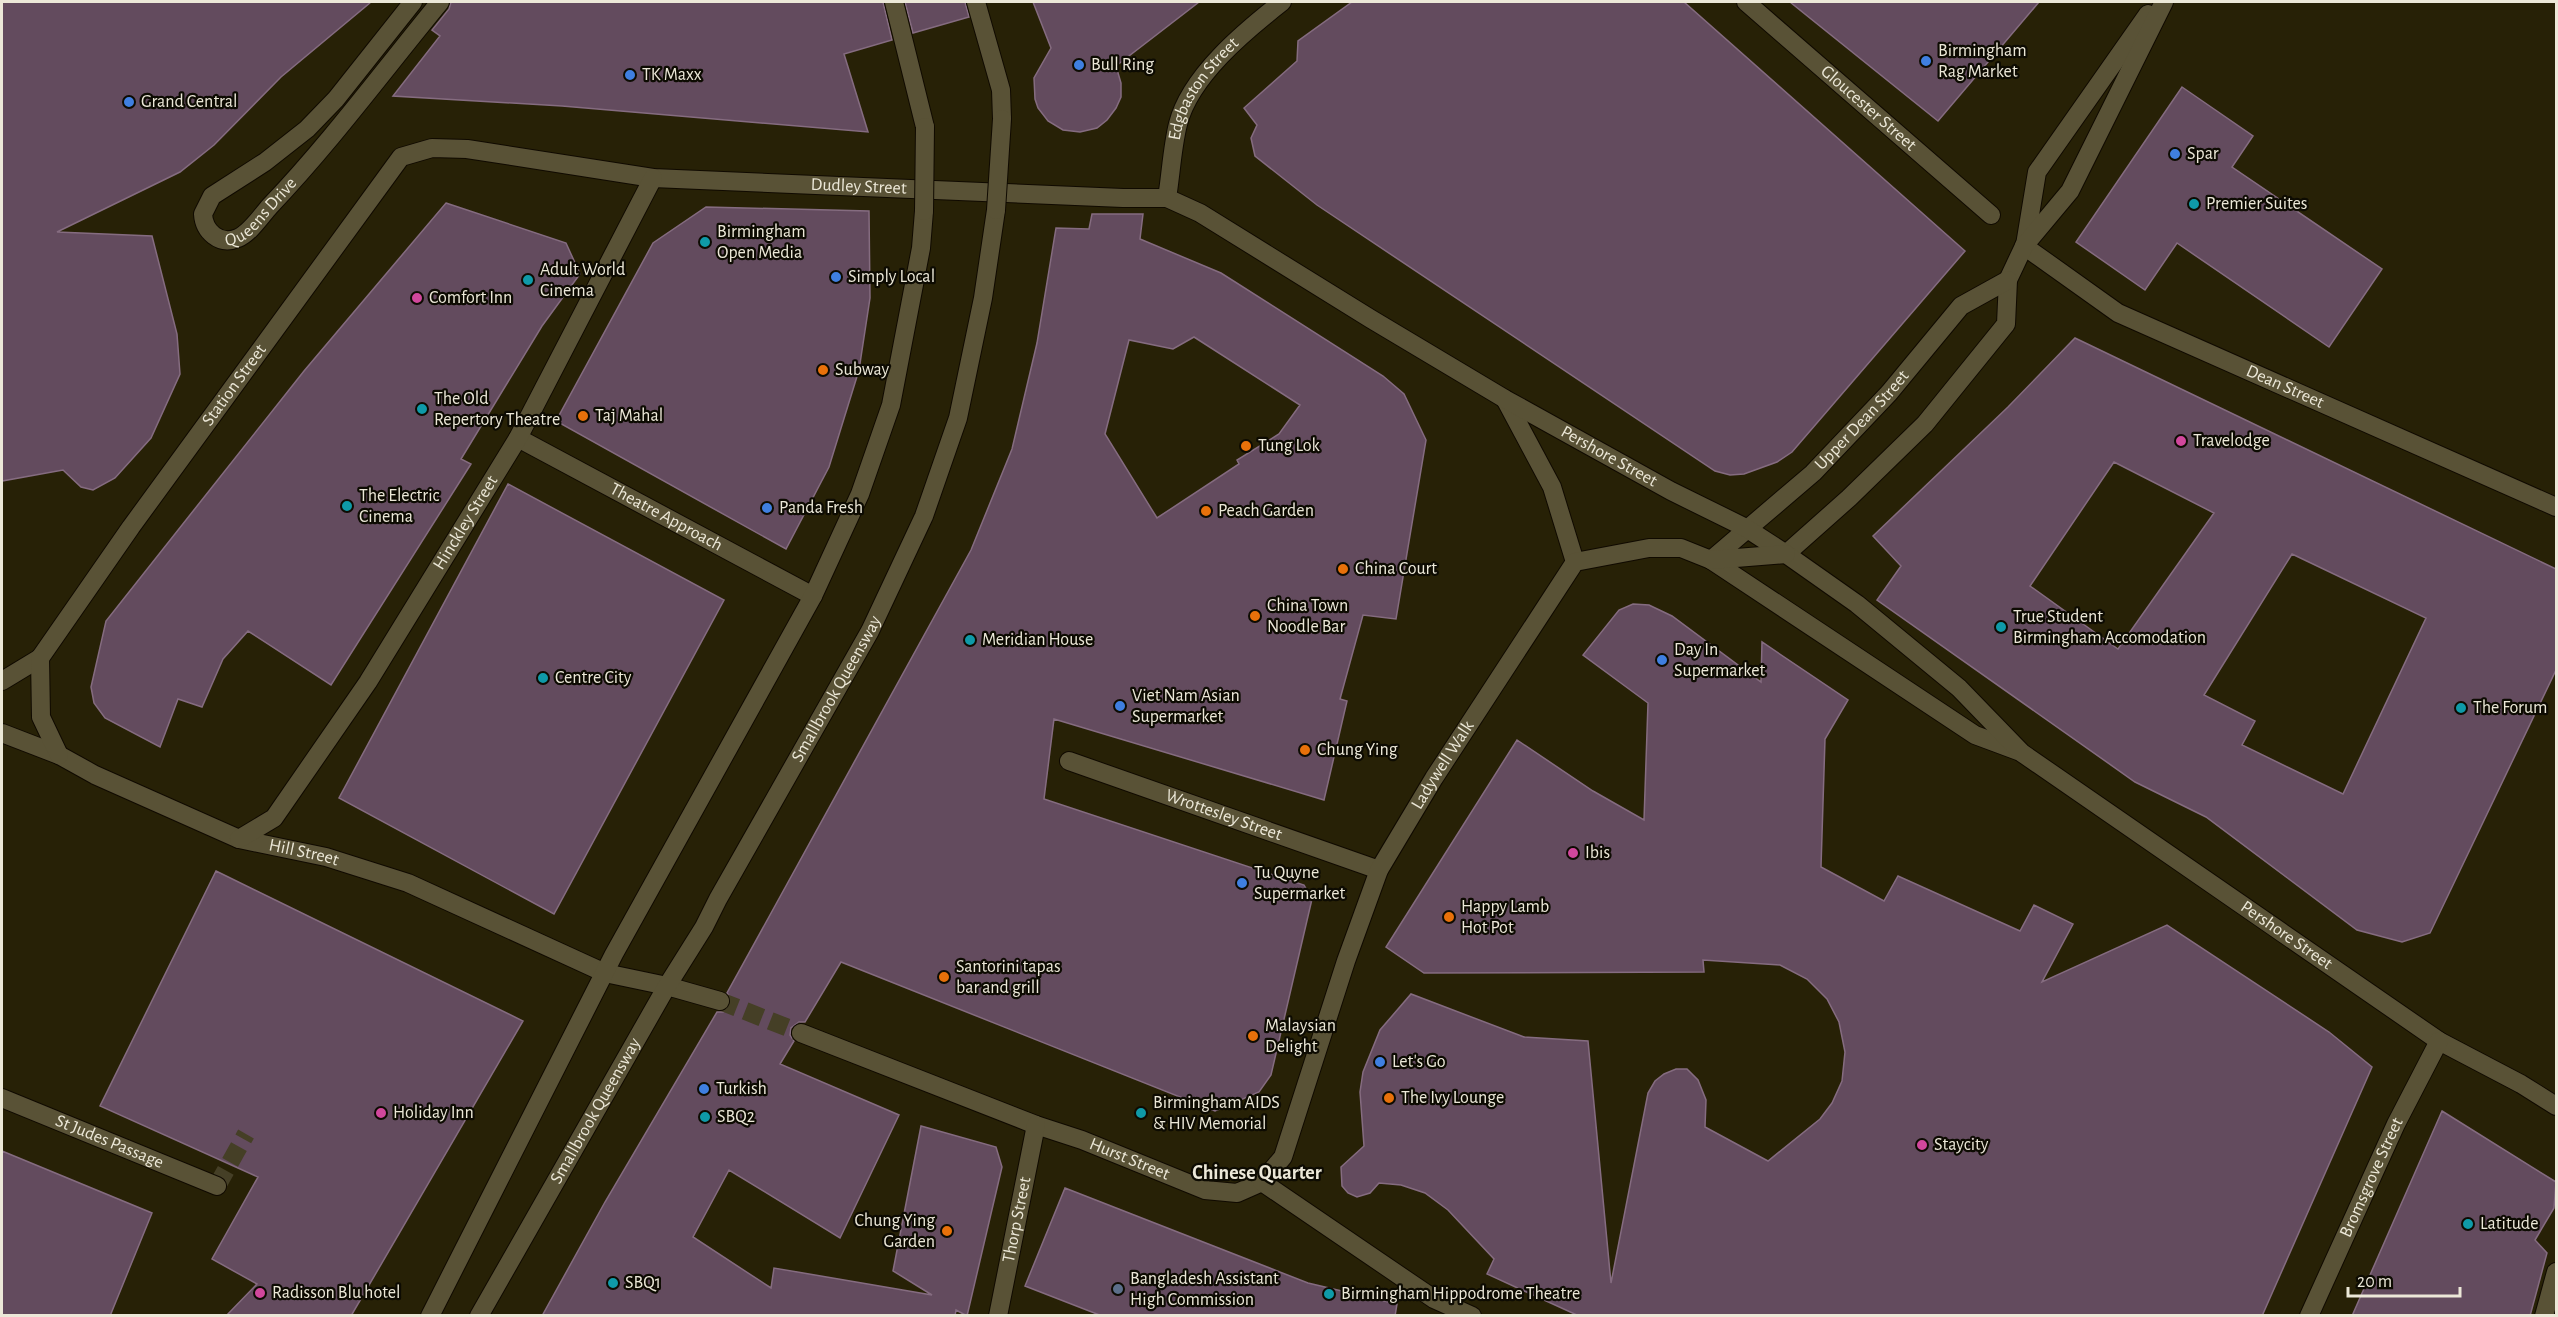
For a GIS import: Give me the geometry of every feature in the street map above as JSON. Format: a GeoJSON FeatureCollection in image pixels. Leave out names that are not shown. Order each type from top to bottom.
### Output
{"type":"FeatureCollection","features":[{"type":"Feature","properties":{"kind":"street","name":"Queens Drive"},"geometry":{"type":"LineString","coordinates":[[413,2],[336,99],[307,129],[265,162],[213,196],[203,214],[210,232],[216,237],[231,240],[246,232],[286,189],[440,2]]}},
{"type":"Feature","properties":{"kind":"street"},"geometry":{"type":"LineString","coordinates":[[430,1316],[604,973],[813,596],[860,495],[891,405],[921,248],[924,211],[925,127],[894,2]]}},
{"type":"Feature","properties":{"kind":"street","name":"Smallbrook Queensway"},"geometry":{"type":"LineString","coordinates":[[478,1316],[667,986],[704,927],[870,631],[924,516],[958,418],[983,298],[996,210],[1002,119],[1001,90],[976,2]]}},
{"type":"Feature","properties":{"kind":"street","name":"Edgbaston Street"},"geometry":{"type":"LineString","coordinates":[[1167,198],[1178,123],[1192,92],[1238,36],[1282,2]]}},
{"type":"Feature","properties":{"kind":"street","name":"Gloucester Street"},"geometry":{"type":"LineString","coordinates":[[1746,2],[1991,215]]}},
{"type":"Feature","properties":{"kind":"street"},"geometry":{"type":"LineString","coordinates":[[2024,246],[2037,172],[2157,2]]}},
{"type":"Feature","properties":{"kind":"street"},"geometry":{"type":"LineString","coordinates":[[1505,399],[1552,487],[1575,562],[1649,548],[1681,548],[1711,560],[1786,554],[1849,498],[1932,415],[2006,324],[2008,280],[2024,246],[2070,191],[2164,2]]}},
{"type":"Feature","properties":{"kind":"street","name":"Station Street"},"geometry":{"type":"LineString","coordinates":[[40,658],[131,527],[401,157],[432,147],[467,149],[552,163]]}},
{"type":"Feature","properties":{"kind":"street","name":"Dudley Street"},"geometry":{"type":"LineString","coordinates":[[552,163],[653,178],[1167,198]]}},
{"type":"Feature","properties":{"kind":"street","name":"Hinckley Street"},"geometry":{"type":"LineString","coordinates":[[240,839],[274,818],[368,682],[518,438],[653,178]]}},
{"type":"Feature","properties":{"kind":"street","name":"Pershore Street"},"geometry":{"type":"LineString","coordinates":[[1167,198],[1200,213],[1505,399],[1671,491],[1746,528],[1786,554],[1857,604],[1959,688],[2022,753],[2439,1041],[2521,1084],[2556,1106]]}},
{"type":"Feature","properties":{"kind":"street","name":"Dean Street"},"geometry":{"type":"LineString","coordinates":[[2024,246],[2118,313],[2556,507]]}},
{"type":"Feature","properties":{"kind":"street","name":"Upper Dean Street"},"geometry":{"type":"LineString","coordinates":[[1711,560],[1813,473],[1889,393],[1961,306],[2008,280]]}},
{"type":"Feature","properties":{"kind":"street","name":"Theatre Approach"},"geometry":{"type":"LineString","coordinates":[[518,438],[813,596]]}},
{"type":"Feature","properties":{"kind":"street","name":"Pershore Street"},"geometry":{"type":"LineString","coordinates":[[1711,560],[1975,735],[2022,753]]}},
{"type":"Feature","properties":{"kind":"street","name":"Ladywell Walk"},"geometry":{"type":"LineString","coordinates":[[1262,1182],[1283,1157],[1346,961],[1379,870],[1434,778],[1575,562]]}},
{"type":"Feature","properties":{"kind":"street"},"geometry":{"type":"LineString","coordinates":[[2,681],[40,658]]}},
{"type":"Feature","properties":{"kind":"street"},"geometry":{"type":"LineString","coordinates":[[40,658],[41,717],[58,755]]}},
{"type":"Feature","properties":{"kind":"street","name":"Hill Street"},"geometry":{"type":"LineString","coordinates":[[3,738],[58,755],[95,775],[240,839],[326,857],[408,883],[604,973],[667,986]]}},
{"type":"Feature","properties":{"kind":"street","name":"Wrottesley Street"},"geometry":{"type":"LineString","coordinates":[[1069,761],[1379,870]]}},
{"type":"Feature","properties":{"kind":"street"},"geometry":{"type":"LineString","coordinates":[[667,986],[720,1001]]}},
{"type":"Feature","properties":{"kind":"street","name":"Hurst Street"},"geometry":{"type":"LineString","coordinates":[[801,1033],[1036,1125],[1082,1140],[1205,1190],[1237,1193],[1262,1182]]}},
{"type":"Feature","properties":{"kind":"street","name":"Bromsgrove Street"},"geometry":{"type":"LineString","coordinates":[[2309,1316],[2396,1124],[2439,1041]]}},
{"type":"Feature","properties":{"kind":"street","name":"St Judes Passage"},"geometry":{"type":"LineString","coordinates":[[2,1098],[217,1186]]}},
{"type":"Feature","properties":{"kind":"street","name":"Thorp Street"},"geometry":{"type":"LineString","coordinates":[[998,1316],[1036,1125]]}},
{"type":"Feature","properties":{"kind":"street"},"geometry":{"type":"LineString","coordinates":[[1262,1182],[1431,1297],[1462,1313]]}},
{"type":"Feature","properties":{"kind":"street"},"geometry":{"type":"LineString","coordinates":[[2544,1316],[2556,1272]]}},
{"type":"Feature","properties":{"kind":"building"},"geometry":{"type":"Polygon","coordinates":[[[2,2],[371,2],[281,77],[214,145],[180,172],[57,232],[152,236],[177,334],[180,374],[151,438],[115,478],[93,490],[81,487],[63,470],[2,481],[2,2]]]}},
{"type":"Feature","properties":{"kind":"building","name":"TK Maxx"},"geometry":{"type":"Polygon","coordinates":[[[451,2],[883,2],[892,40],[844,54],[868,132],[562,106],[393,96],[440,36],[432,30],[449,9],[451,2]]]}},
{"type":"Feature","properties":{"kind":"building"},"geometry":{"type":"Polygon","coordinates":[[[905,2],[965,2],[969,17],[913,33],[905,2]]]}},
{"type":"Feature","properties":{"kind":"building","name":"Bull Ring"},"geometry":{"type":"Polygon","coordinates":[[[1033,2],[1199,2],[1116,66],[1121,83],[1121,97],[1116,108],[1097,128],[1080,132],[1063,130],[1048,121],[1038,108],[1034,78],[1051,48],[1033,2]]]}},
{"type":"Feature","properties":{"kind":"building"},"geometry":{"type":"Polygon","coordinates":[[[1352,2],[1684,2],[1965,251],[1792,452],[1777,462],[1744,474],[1730,475],[1715,471],[1317,205],[1255,156],[1251,138],[1257,125],[1244,108],[1297,61],[1298,41],[1352,2]]]}},
{"type":"Feature","properties":{"kind":"building","name":"Birmingham Rag Market"},"geometry":{"type":"Polygon","coordinates":[[[1790,2],[2039,2],[1938,121],[1790,2]]]}},
{"type":"Feature","properties":{"kind":"building","name":"Premier Suites"},"geometry":{"type":"Polygon","coordinates":[[[2182,87],[2253,136],[2232,167],[2382,269],[2329,347],[2177,243],[2145,290],[2076,242],[2182,87]]]}},
{"type":"Feature","properties":{"kind":"building"},"geometry":{"type":"Polygon","coordinates":[[[446,203],[566,243],[580,274],[542,326],[461,459],[471,464],[331,685],[248,631],[223,659],[202,707],[178,699],[160,747],[105,718],[94,703],[91,687],[106,621],[304,371],[446,203]]]}},
{"type":"Feature","properties":{"kind":"building"},"geometry":{"type":"Polygon","coordinates":[[[706,207],[869,211],[870,298],[859,370],[829,467],[786,549],[556,421],[653,243],[706,207]]]}},
{"type":"Feature","properties":{"kind":"building"},"geometry":{"type":"Polygon","coordinates":[[[1092,214],[1143,214],[1140,239],[1221,273],[1383,376],[1404,394],[1426,440],[1396,619],[1363,615],[1340,699],[1347,701],[1324,800],[1054,719],[1044,799],[1304,885],[1312,899],[1271,1075],[1259,1092],[1215,1111],[841,962],[805,1022],[799,1022],[791,1028],[790,1035],[794,1041],[780,1064],[899,1115],[840,1238],[729,1170],[693,1237],[771,1288],[774,1268],[932,1295],[893,1271],[921,1126],[996,1147],[1002,1167],[967,1316],[956,1310],[955,1316],[542,1316],[605,1202],[717,1012],[723,1012],[731,1005],[731,998],[727,993],[971,550],[1012,449],[1037,343],[1056,228],[1089,229],[1092,214]],[[1194,337],[1173,349],[1129,340],[1105,434],[1157,518],[1239,464],[1237,460],[1279,434],[1300,405],[1194,337]]]}},
{"type":"Feature","properties":{"kind":"building"},"geometry":{"type":"Polygon","coordinates":[[[2075,338],[2556,569],[2556,670],[2430,933],[2402,942],[2357,930],[2206,817],[2135,782],[1877,600],[1901,566],[1873,536],[2008,407],[2075,338]],[[2114,462],[2030,586],[2118,649],[2214,513],[2114,462]],[[2292,554],[2204,695],[2255,721],[2242,745],[2343,794],[2426,618],[2292,554]]]}},
{"type":"Feature","properties":{"kind":"building","name":"Centre City"},"geometry":{"type":"Polygon","coordinates":[[[508,484],[724,600],[554,914],[339,798],[508,484]]]}},
{"type":"Feature","properties":{"kind":"building"},"geometry":{"type":"Polygon","coordinates":[[[1633,604],[1649,605],[1672,616],[1761,682],[1762,642],[1848,700],[1825,739],[1821,867],[1884,901],[1898,876],[2020,931],[2034,905],[2073,924],[2042,982],[2167,925],[2329,1032],[2372,1067],[2262,1316],[1579,1316],[1487,1274],[1494,1259],[1448,1210],[1425,1193],[1401,1185],[1379,1183],[1370,1193],[1357,1197],[1348,1193],[1342,1186],[1341,1167],[1364,1146],[1360,1092],[1363,1072],[1380,1030],[1411,994],[1524,1037],[1588,1041],[1611,1283],[1648,1093],[1655,1081],[1676,1069],[1687,1069],[1698,1080],[1706,1100],[1705,1127],[1768,1161],[1820,1119],[1832,1103],[1842,1081],[1845,1052],[1839,1022],[1827,999],[1807,979],[1780,965],[1703,960],[1704,972],[1424,973],[1386,947],[1517,740],[1593,791],[1644,820],[1648,703],[1583,655],[1619,610],[1633,604]]]}},
{"type":"Feature","properties":{"kind":"building"},"geometry":{"type":"Polygon","coordinates":[[[216,871],[523,1021],[351,1316],[226,1316],[257,1284],[212,1259],[258,1177],[100,1106],[216,871]]]}},
{"type":"Feature","properties":{"kind":"building","name":"Latitude"},"geometry":{"type":"Polygon","coordinates":[[[2442,1111],[2556,1182],[2554,1208],[2535,1240],[2547,1253],[2530,1316],[2352,1316],[2442,1111]]]}},
{"type":"Feature","properties":{"kind":"building"},"geometry":{"type":"Polygon","coordinates":[[[2,1151],[152,1213],[110,1316],[2,1316],[2,1151]]]}},
{"type":"Feature","properties":{"kind":"building"},"geometry":{"type":"Polygon","coordinates":[[[1065,1188],[1308,1283],[1397,1304],[1395,1316],[1102,1316],[1025,1286],[1065,1188]]]}},
{"type":"Feature","properties":{"kind":"tunnel"},"geometry":{"type":"LineString","coordinates":[[720,1001],[801,1033]]}},
{"type":"Feature","properties":{"kind":"tunnel"},"geometry":{"type":"LineString","coordinates":[[217,1186],[246,1134]]}},
{"type":"Feature","properties":{"kind":"place","name":"Birmingham Rag Market"},"geometry":{"type":"Point","coordinates":[1926,61]}},
{"type":"Feature","properties":{"kind":"place","name":"Bull Ring"},"geometry":{"type":"Point","coordinates":[1079,65]}},
{"type":"Feature","properties":{"kind":"place","name":"TK Maxx"},"geometry":{"type":"Point","coordinates":[630,75]}},
{"type":"Feature","properties":{"kind":"place","name":"Grand Central"},"geometry":{"type":"Point","coordinates":[129,102]}},
{"type":"Feature","properties":{"kind":"place","name":"Spar"},"geometry":{"type":"Point","coordinates":[2175,154]}},
{"type":"Feature","properties":{"kind":"place","name":"Premier Suites"},"geometry":{"type":"Point","coordinates":[2194,204]}},
{"type":"Feature","properties":{"kind":"place","name":"Birmingham Open Media"},"geometry":{"type":"Point","coordinates":[705,242]}},
{"type":"Feature","properties":{"kind":"place","name":"Simply Local"},"geometry":{"type":"Point","coordinates":[836,277]}},
{"type":"Feature","properties":{"kind":"place","name":"Adult World Cinema"},"geometry":{"type":"Point","coordinates":[528,280]}},
{"type":"Feature","properties":{"kind":"place","name":"Comfort Inn"},"geometry":{"type":"Point","coordinates":[417,298]}},
{"type":"Feature","properties":{"kind":"place","name":"Subway"},"geometry":{"type":"Point","coordinates":[823,370]}},
{"type":"Feature","properties":{"kind":"place","name":"The Old Repertory Theatre"},"geometry":{"type":"Point","coordinates":[422,409]}},
{"type":"Feature","properties":{"kind":"place","name":"Taj Mahal"},"geometry":{"type":"Point","coordinates":[583,416]}},
{"type":"Feature","properties":{"kind":"place","name":"Travelodge"},"geometry":{"type":"Point","coordinates":[2181,441]}},
{"type":"Feature","properties":{"kind":"place","name":"Tung Lok"},"geometry":{"type":"Point","coordinates":[1246,446]}},
{"type":"Feature","properties":{"kind":"place","name":"The Electric Cinema"},"geometry":{"type":"Point","coordinates":[347,506]}},
{"type":"Feature","properties":{"kind":"place","name":"Panda Fresh"},"geometry":{"type":"Point","coordinates":[767,508]}},
{"type":"Feature","properties":{"kind":"place","name":"Peach Garden"},"geometry":{"type":"Point","coordinates":[1206,511]}},
{"type":"Feature","properties":{"kind":"place","name":"China Court"},"geometry":{"type":"Point","coordinates":[1343,569]}},
{"type":"Feature","properties":{"kind":"place","name":"China Town Noodle Bar"},"geometry":{"type":"Point","coordinates":[1255,616]}},
{"type":"Feature","properties":{"kind":"place","name":"True Student Birmingham Accomodation"},"geometry":{"type":"Point","coordinates":[2001,627]}},
{"type":"Feature","properties":{"kind":"place","name":"Meridian House"},"geometry":{"type":"Point","coordinates":[970,640]}},
{"type":"Feature","properties":{"kind":"place","name":"Day In Supermarket"},"geometry":{"type":"Point","coordinates":[1662,660]}},
{"type":"Feature","properties":{"kind":"place","name":"Centre City"},"geometry":{"type":"Point","coordinates":[543,678]}},
{"type":"Feature","properties":{"kind":"place","name":"Viet Nam Asian Supermarket"},"geometry":{"type":"Point","coordinates":[1120,706]}},
{"type":"Feature","properties":{"kind":"place","name":"The Forum"},"geometry":{"type":"Point","coordinates":[2461,708]}},
{"type":"Feature","properties":{"kind":"place","name":"Chung Ying"},"geometry":{"type":"Point","coordinates":[1305,750]}},
{"type":"Feature","properties":{"kind":"place","name":"Ibis"},"geometry":{"type":"Point","coordinates":[1573,853]}},
{"type":"Feature","properties":{"kind":"place","name":"Tu Quyne Supermarket"},"geometry":{"type":"Point","coordinates":[1242,883]}},
{"type":"Feature","properties":{"kind":"place","name":"Happy Lamb Hot Pot"},"geometry":{"type":"Point","coordinates":[1449,917]}},
{"type":"Feature","properties":{"kind":"place","name":"Santorini tapas bar and grill"},"geometry":{"type":"Point","coordinates":[944,977]}},
{"type":"Feature","properties":{"kind":"place","name":"Malaysian Delight"},"geometry":{"type":"Point","coordinates":[1253,1036]}},
{"type":"Feature","properties":{"kind":"place","name":"Let's Go"},"geometry":{"type":"Point","coordinates":[1380,1062]}},
{"type":"Feature","properties":{"kind":"place","name":"Turkish"},"geometry":{"type":"Point","coordinates":[704,1089]}},
{"type":"Feature","properties":{"kind":"place","name":"The Ivy Lounge"},"geometry":{"type":"Point","coordinates":[1389,1098]}},
{"type":"Feature","properties":{"kind":"place","name":"Holiday Inn"},"geometry":{"type":"Point","coordinates":[381,1113]}},
{"type":"Feature","properties":{"kind":"place","name":"Birmingham AIDS & HIV Memorial"},"geometry":{"type":"Point","coordinates":[1141,1113]}},
{"type":"Feature","properties":{"kind":"place","name":"SBQ2"},"geometry":{"type":"Point","coordinates":[705,1117]}},
{"type":"Feature","properties":{"kind":"place","name":"Staycity"},"geometry":{"type":"Point","coordinates":[1922,1145]}},
{"type":"Feature","properties":{"kind":"place","name":"Latitude"},"geometry":{"type":"Point","coordinates":[2468,1224]}},
{"type":"Feature","properties":{"kind":"place","name":"Chung Ying Garden"},"geometry":{"type":"Point","coordinates":[947,1231]}},
{"type":"Feature","properties":{"kind":"place","name":"SBQ1"},"geometry":{"type":"Point","coordinates":[613,1283]}},
{"type":"Feature","properties":{"kind":"place","name":"Bangladesh Assistant High Commission"},"geometry":{"type":"Point","coordinates":[1118,1289]}},
{"type":"Feature","properties":{"kind":"place","name":"Radisson Blu hotel"},"geometry":{"type":"Point","coordinates":[260,1293]}},
{"type":"Feature","properties":{"kind":"place","name":"Birmingham Hippodrome Theatre"},"geometry":{"type":"Point","coordinates":[1329,1294]}},
{"type":"Feature","properties":{"kind":"district","name":"Chinese Quarter"},"geometry":{"type":"Point","coordinates":[1257,1173]}}]}
